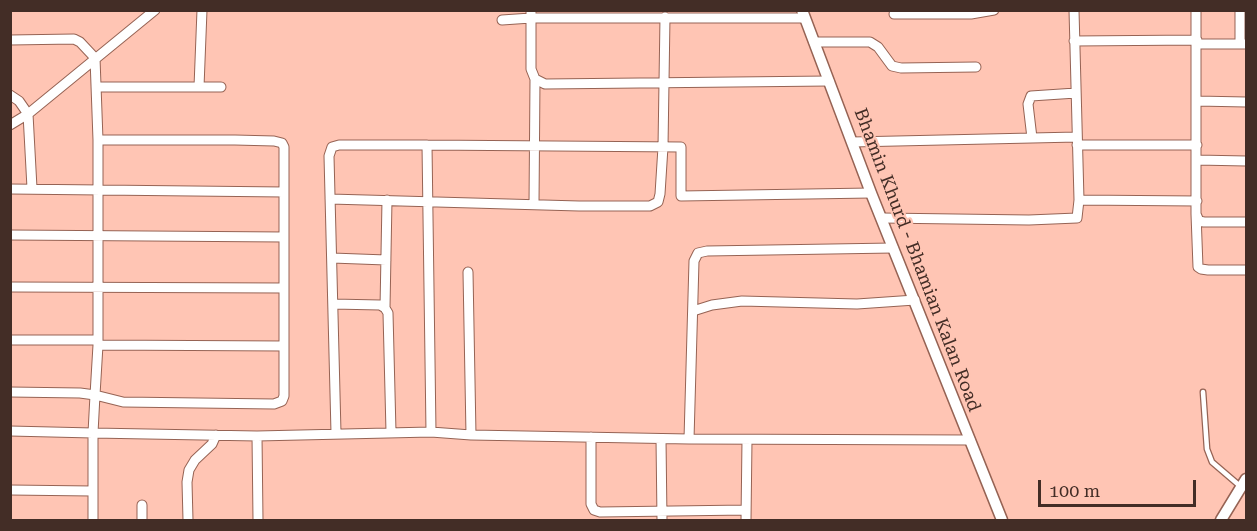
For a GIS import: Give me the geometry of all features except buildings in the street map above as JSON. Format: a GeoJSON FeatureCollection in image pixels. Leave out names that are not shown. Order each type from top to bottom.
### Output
{"type":"FeatureCollection","features":[{"type":"Feature","properties":{"kind":"street"},"geometry":{"type":"LineString","coordinates":[[10,125],[28,114],[155,10]]}},
{"type":"Feature","properties":{"kind":"street"},"geometry":{"type":"LineString","coordinates":[[199,87],[202,10]]}},
{"type":"Feature","properties":{"kind":"street"},"geometry":{"type":"LineString","coordinates":[[894,14],[971,14],[994,10]]}},
{"type":"Feature","properties":{"kind":"street"},"geometry":{"type":"LineString","coordinates":[[882,218],[1074,219],[1078,215],[1074,10]]}},
{"type":"Feature","properties":{"kind":"street"},"geometry":{"type":"LineString","coordinates":[[1196,10],[1198,267],[1208,270],[1246,270]]}},
{"type":"Feature","properties":{"kind":"street"},"geometry":{"type":"LineString","coordinates":[[1074,41],[1243,44],[1240,10]]}},
{"type":"Feature","properties":{"kind":"street"},"geometry":{"type":"LineString","coordinates":[[531,14],[531,69],[535,79],[534,204]]}},
{"type":"Feature","properties":{"kind":"street"},"geometry":{"type":"LineString","coordinates":[[502,20],[531,14],[633,14],[664,17],[684,14],[803,14]]}},
{"type":"Feature","properties":{"kind":"street","name":"Bhamin Khurd - Bhamian Kalan Road"},"geometry":{"type":"LineString","coordinates":[[803,14],[871,193],[1002,520]]}},
{"type":"Feature","properties":{"kind":"street"},"geometry":{"type":"LineString","coordinates":[[330,199],[650,206],[658,202],[663,147],[664,17]]}},
{"type":"Feature","properties":{"kind":"street"},"geometry":{"type":"LineString","coordinates":[[10,40],[74,39],[80,42],[95,58],[98,140],[98,343],[93,433],[93,520]]}},
{"type":"Feature","properties":{"kind":"street"},"geometry":{"type":"LineString","coordinates":[[814,42],[870,42],[878,47],[892,66],[901,68],[976,67]]}},
{"type":"Feature","properties":{"kind":"street"},"geometry":{"type":"LineString","coordinates":[[535,79],[545,84],[829,81]]}},
{"type":"Feature","properties":{"kind":"street"},"geometry":{"type":"LineString","coordinates":[[96,87],[221,87]]}},
{"type":"Feature","properties":{"kind":"street"},"geometry":{"type":"LineString","coordinates":[[1032,138],[1028,104],[1031,96],[1076,93]]}},
{"type":"Feature","properties":{"kind":"street"},"geometry":{"type":"LineString","coordinates":[[10,95],[19,101],[28,114],[32,188]]}},
{"type":"Feature","properties":{"kind":"street"},"geometry":{"type":"LineString","coordinates":[[1197,101],[1246,102]]}},
{"type":"Feature","properties":{"kind":"street"},"geometry":{"type":"LineString","coordinates":[[852,142],[1032,138],[1197,145]]}},
{"type":"Feature","properties":{"kind":"street"},"geometry":{"type":"LineString","coordinates":[[10,392],[95,395],[123,402],[279,404],[284,396],[284,147],[279,141],[98,140]]}},
{"type":"Feature","properties":{"kind":"street"},"geometry":{"type":"LineString","coordinates":[[336,433],[329,156],[332,147],[339,145],[427,145],[681,147],[681,196],[871,193]]}},
{"type":"Feature","properties":{"kind":"street"},"geometry":{"type":"LineString","coordinates":[[427,145],[431,432]]}},
{"type":"Feature","properties":{"kind":"street"},"geometry":{"type":"LineString","coordinates":[[1197,160],[1246,161]]}},
{"type":"Feature","properties":{"kind":"street"},"geometry":{"type":"LineString","coordinates":[[10,189],[284,192]]}},
{"type":"Feature","properties":{"kind":"street"},"geometry":{"type":"LineString","coordinates":[[385,308],[387,200]]}},
{"type":"Feature","properties":{"kind":"street"},"geometry":{"type":"LineString","coordinates":[[1079,200],[1197,201]]}},
{"type":"Feature","properties":{"kind":"street"},"geometry":{"type":"LineString","coordinates":[[1196,214],[1199,221],[1203,222],[1246,222]]}},
{"type":"Feature","properties":{"kind":"street"},"geometry":{"type":"LineString","coordinates":[[10,235],[284,237]]}},
{"type":"Feature","properties":{"kind":"street"},"geometry":{"type":"LineString","coordinates":[[689,439],[694,261],[698,253],[893,248]]}},
{"type":"Feature","properties":{"kind":"street"},"geometry":{"type":"LineString","coordinates":[[332,258],[386,260]]}},
{"type":"Feature","properties":{"kind":"street"},"geometry":{"type":"LineString","coordinates":[[468,272],[471,435]]}},
{"type":"Feature","properties":{"kind":"street"},"geometry":{"type":"LineString","coordinates":[[10,286],[284,288]]}},
{"type":"Feature","properties":{"kind":"street"},"geometry":{"type":"LineString","coordinates":[[693,310],[742,301],[858,304],[915,300]]}},
{"type":"Feature","properties":{"kind":"street"},"geometry":{"type":"LineString","coordinates":[[333,304],[380,305],[388,313],[390,432]]}},
{"type":"Feature","properties":{"kind":"street"},"geometry":{"type":"LineString","coordinates":[[10,340],[284,346]]}},
{"type":"Feature","properties":{"kind":"street"},"geometry":{"type":"LineString","coordinates":[[10,431],[257,436],[431,432],[661,439],[970,440]]}},
{"type":"Feature","properties":{"kind":"street"},"geometry":{"type":"LineString","coordinates":[[188,520],[189,470],[195,460],[212,444],[216,435]]}},
{"type":"Feature","properties":{"kind":"street"},"geometry":{"type":"LineString","coordinates":[[257,436],[258,520]]}},
{"type":"Feature","properties":{"kind":"street"},"geometry":{"type":"LineString","coordinates":[[591,437],[591,504],[594,510],[662,516],[746,510]]}},
{"type":"Feature","properties":{"kind":"street"},"geometry":{"type":"LineString","coordinates":[[661,439],[662,516]]}},
{"type":"Feature","properties":{"kind":"street"},"geometry":{"type":"LineString","coordinates":[[746,520],[747,440]]}},
{"type":"Feature","properties":{"kind":"street"},"geometry":{"type":"LineString","coordinates":[[1221,520],[1244,483]]}},
{"type":"Feature","properties":{"kind":"street"},"geometry":{"type":"LineString","coordinates":[[10,490],[92,491]]}},
{"type":"Feature","properties":{"kind":"street"},"geometry":{"type":"LineString","coordinates":[[142,505],[142,520]]}},
{"type":"Feature","properties":{"kind":"lane"},"geometry":{"type":"LineString","coordinates":[[1203,392],[1207,448],[1212,462],[1244,483]]}}]}
